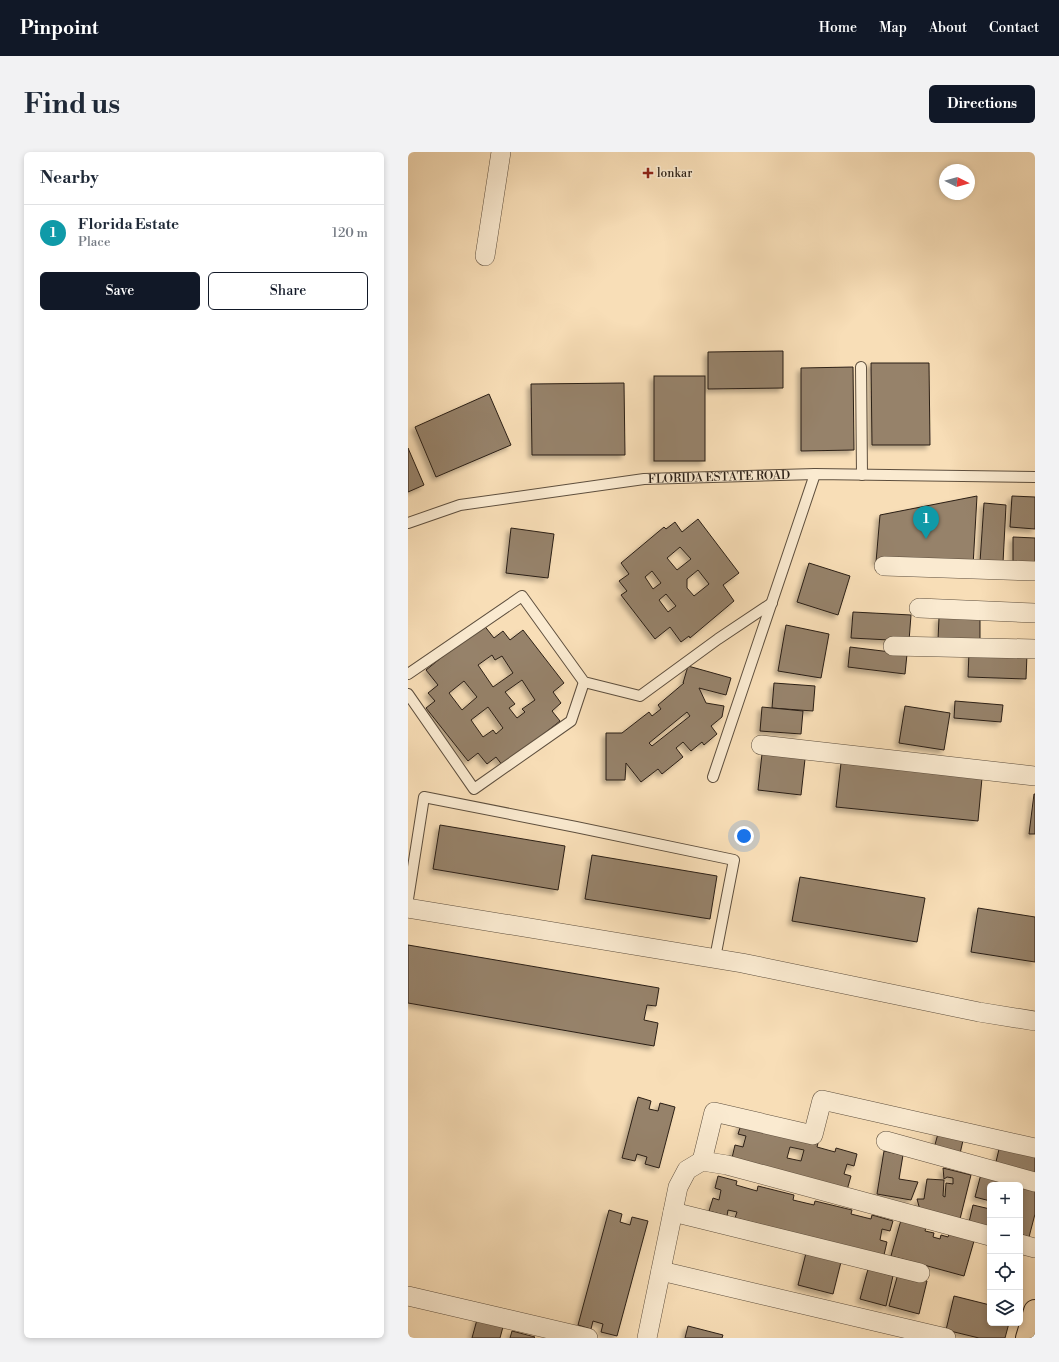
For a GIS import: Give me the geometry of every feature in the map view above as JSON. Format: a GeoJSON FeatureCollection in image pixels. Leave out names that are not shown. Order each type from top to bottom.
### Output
{"type":"FeatureCollection","features":[{"type":"Feature","properties":{"kind":"main road"},"geometry":{"type":"LineString","coordinates":[[1027,1338],[1035,1311]]}},
{"type":"Feature","properties":{"kind":"street"},"geometry":{"type":"LineString","coordinates":[[485,256],[501,152]]}},
{"type":"Feature","properties":{"kind":"street"},"geometry":{"type":"LineString","coordinates":[[884,566],[1035,571]]}},
{"type":"Feature","properties":{"kind":"street"},"geometry":{"type":"LineString","coordinates":[[918,608],[1035,613]]}},
{"type":"Feature","properties":{"kind":"street"},"geometry":{"type":"LineString","coordinates":[[893,646],[1035,649]]}},
{"type":"Feature","properties":{"kind":"street"},"geometry":{"type":"LineString","coordinates":[[761,745],[1035,776]]}},
{"type":"Feature","properties":{"kind":"street"},"geometry":{"type":"LineString","coordinates":[[408,908],[750,964],[979,1012],[1035,1021]]}},
{"type":"Feature","properties":{"kind":"street"},"geometry":{"type":"LineString","coordinates":[[702,1161],[714,1112],[814,1135],[822,1100],[1035,1148]]}},
{"type":"Feature","properties":{"kind":"street"},"geometry":{"type":"LineString","coordinates":[[886,1141],[1035,1182]]}},
{"type":"Feature","properties":{"kind":"street"},"geometry":{"type":"LineString","coordinates":[[647,1338],[678,1187],[687,1170],[702,1161],[727,1165],[987,1235]]}},
{"type":"Feature","properties":{"kind":"street"},"geometry":{"type":"LineString","coordinates":[[673,1212],[920,1273]]}},
{"type":"Feature","properties":{"kind":"street"},"geometry":{"type":"LineString","coordinates":[[1023,1245],[1035,1248]]}},
{"type":"Feature","properties":{"kind":"street"},"geometry":{"type":"LineString","coordinates":[[661,1271],[946,1338]]}},
{"type":"Feature","properties":{"kind":"street"},"geometry":{"type":"LineString","coordinates":[[408,1296],[588,1338]]}},
{"type":"Feature","properties":{"kind":"lane"},"geometry":{"type":"LineString","coordinates":[[862,367],[862,475]]}},
{"type":"Feature","properties":{"kind":"lane"},"geometry":{"type":"LineString","coordinates":[[713,777],[815,474]]}},
{"type":"Feature","properties":{"kind":"lane","name":"FLORIDA ESTATE ROAD"},"geometry":{"type":"LineString","coordinates":[[408,523],[460,505],[644,479],[815,474],[1035,477]]}},
{"type":"Feature","properties":{"kind":"lane"},"geometry":{"type":"LineString","coordinates":[[408,674],[522,596],[584,682],[640,696],[718,639],[772,603]]}},
{"type":"Feature","properties":{"kind":"lane"},"geometry":{"type":"LineString","coordinates":[[408,694],[474,790],[571,721],[584,682]]}},
{"type":"Feature","properties":{"kind":"lane"},"geometry":{"type":"LineString","coordinates":[[408,898],[424,797],[576,826],[734,860],[715,958]]}},
{"type":"Feature","properties":{"kind":"building"},"geometry":{"type":"Polygon","coordinates":[[[783,351],[783,388],[708,389],[708,352],[783,351]]]}},
{"type":"Feature","properties":{"kind":"building"},"geometry":{"type":"Polygon","coordinates":[[[871,363],[929,363],[930,445],[872,445],[871,363]]]}},
{"type":"Feature","properties":{"kind":"building"},"geometry":{"type":"Polygon","coordinates":[[[853,367],[854,450],[801,451],[801,368],[853,367]]]}},
{"type":"Feature","properties":{"kind":"building"},"geometry":{"type":"Polygon","coordinates":[[[654,376],[705,376],[705,461],[654,461],[654,376]]]}},
{"type":"Feature","properties":{"kind":"building"},"geometry":{"type":"Polygon","coordinates":[[[624,383],[625,455],[532,455],[531,384],[624,383]]]}},
{"type":"Feature","properties":{"kind":"building"},"geometry":{"type":"Polygon","coordinates":[[[489,394],[511,445],[436,477],[415,427],[489,394]]]}},
{"type":"Feature","properties":{"kind":"building"},"geometry":{"type":"Polygon","coordinates":[[[408,448],[424,485],[408,492],[408,448]]]}},
{"type":"Feature","properties":{"kind":"building"},"geometry":{"type":"Polygon","coordinates":[[[977,496],[973,566],[876,562],[880,515],[977,496]]]}},
{"type":"Feature","properties":{"kind":"building"},"geometry":{"type":"Polygon","coordinates":[[[1012,496],[1035,497],[1035,529],[1010,527],[1012,496]]]}},
{"type":"Feature","properties":{"kind":"building"},"geometry":{"type":"Polygon","coordinates":[[[984,503],[1006,505],[1003,563],[980,562],[984,503]]]}},
{"type":"Feature","properties":{"kind":"building"},"geometry":{"type":"Polygon","coordinates":[[[698,519],[739,573],[723,585],[734,601],[690,638],[689,636],[681,642],[670,627],[655,639],[621,595],[627,591],[619,581],[629,574],[621,563],[664,527],[666,529],[675,522],[682,532],[698,519]],[[680,547],[667,558],[677,570],[691,559],[680,547]],[[698,570],[687,579],[687,588],[694,596],[709,584],[698,570]],[[652,571],[645,577],[653,589],[661,583],[652,571]],[[666,594],[659,600],[668,612],[676,606],[666,594]]]}},
{"type":"Feature","properties":{"kind":"building"},"geometry":{"type":"Polygon","coordinates":[[[511,528],[554,534],[548,578],[506,573],[511,528]]]}},
{"type":"Feature","properties":{"kind":"building"},"geometry":{"type":"Polygon","coordinates":[[[1013,537],[1035,538],[1035,570],[1013,570],[1013,537]]]}},
{"type":"Feature","properties":{"kind":"building"},"geometry":{"type":"Polygon","coordinates":[[[809,563],[850,576],[838,615],[797,602],[809,563]]]}},
{"type":"Feature","properties":{"kind":"building"},"geometry":{"type":"Polygon","coordinates":[[[853,612],[911,615],[909,641],[851,638],[853,612]]]}},
{"type":"Feature","properties":{"kind":"building"},"geometry":{"type":"Polygon","coordinates":[[[939,617],[980,618],[980,641],[938,640],[939,617]]]}},
{"type":"Feature","properties":{"kind":"building"},"geometry":{"type":"Polygon","coordinates":[[[483,624],[494,638],[503,631],[510,640],[523,630],[564,683],[553,692],[561,703],[552,711],[560,721],[503,766],[496,757],[487,764],[478,753],[468,761],[426,708],[435,701],[428,693],[438,685],[426,670],[483,624]],[[492,655],[478,665],[493,687],[513,673],[502,656],[495,660],[492,655]],[[522,680],[505,692],[515,704],[509,708],[517,718],[525,712],[522,709],[535,700],[522,680]],[[464,681],[449,693],[462,710],[477,697],[464,681]],[[488,707],[471,720],[483,737],[493,730],[496,734],[503,728],[488,707]]]}},
{"type":"Feature","properties":{"kind":"building"},"geometry":{"type":"Polygon","coordinates":[[[786,625],[829,634],[821,678],[778,671],[786,625]]]}},
{"type":"Feature","properties":{"kind":"building"},"geometry":{"type":"Polygon","coordinates":[[[850,647],[907,654],[905,674],[848,667],[850,647]]]}},
{"type":"Feature","properties":{"kind":"building"},"geometry":{"type":"Polygon","coordinates":[[[969,652],[1027,654],[1026,679],[968,677],[969,652]]]}},
{"type":"Feature","properties":{"kind":"building"},"geometry":{"type":"Polygon","coordinates":[[[688,666],[731,678],[726,695],[699,688],[706,703],[724,706],[722,717],[711,726],[717,734],[704,745],[702,742],[691,751],[683,742],[676,748],[683,757],[662,774],[658,769],[641,782],[626,763],[625,780],[606,780],[606,733],[622,733],[649,712],[652,716],[661,709],[658,705],[683,683],[688,666]],[[687,712],[649,743],[652,746],[690,716],[687,712]]]}},
{"type":"Feature","properties":{"kind":"building"},"geometry":{"type":"Polygon","coordinates":[[[774,683],[815,686],[813,711],[772,708],[774,683]]]}},
{"type":"Feature","properties":{"kind":"building"},"geometry":{"type":"Polygon","coordinates":[[[955,701],[1003,705],[1001,722],[954,718],[955,701]]]}},
{"type":"Feature","properties":{"kind":"building"},"geometry":{"type":"Polygon","coordinates":[[[905,706],[950,713],[944,750],[899,743],[905,706]]]}},
{"type":"Feature","properties":{"kind":"building"},"geometry":{"type":"Polygon","coordinates":[[[762,707],[803,711],[801,734],[760,731],[762,707]]]}},
{"type":"Feature","properties":{"kind":"building"},"geometry":{"type":"Polygon","coordinates":[[[762,754],[805,759],[801,795],[758,790],[762,754]]]}},
{"type":"Feature","properties":{"kind":"building"},"geometry":{"type":"Polygon","coordinates":[[[841,763],[982,778],[978,821],[836,807],[841,763]]]}},
{"type":"Feature","properties":{"kind":"building"},"geometry":{"type":"Polygon","coordinates":[[[1034,794],[1035,834],[1029,834],[1034,794]]]}},
{"type":"Feature","properties":{"kind":"building"},"geometry":{"type":"Polygon","coordinates":[[[440,825],[565,846],[558,890],[433,869],[440,825]]]}},
{"type":"Feature","properties":{"kind":"building"},"geometry":{"type":"Polygon","coordinates":[[[592,855],[717,876],[710,919],[585,899],[592,855]]]}},
{"type":"Feature","properties":{"kind":"building"},"geometry":{"type":"Polygon","coordinates":[[[800,877],[925,898],[917,942],[792,921],[800,877]]]}},
{"type":"Feature","properties":{"kind":"building"},"geometry":{"type":"Polygon","coordinates":[[[978,908],[1035,917],[1035,962],[971,952],[978,908]]]}},
{"type":"Feature","properties":{"kind":"building"},"geometry":{"type":"Polygon","coordinates":[[[408,945],[659,988],[656,1006],[647,1005],[644,1020],[658,1023],[654,1046],[408,1003],[408,945]]]}},
{"type":"Feature","properties":{"kind":"building"},"geometry":{"type":"Polygon","coordinates":[[[638,1097],[651,1101],[649,1109],[658,1111],[660,1103],[675,1107],[659,1168],[645,1164],[647,1157],[637,1154],[635,1161],[622,1158],[638,1097]]]}},
{"type":"Feature","properties":{"kind":"building"},"geometry":{"type":"Polygon","coordinates":[[[742,1122],[818,1143],[817,1147],[835,1152],[836,1148],[857,1154],[854,1166],[847,1164],[844,1174],[851,1176],[847,1190],[732,1158],[735,1145],[743,1147],[746,1136],[738,1134],[742,1122]],[[790,1147],[787,1158],[801,1161],[804,1150],[790,1147]]]}},
{"type":"Feature","properties":{"kind":"building"},"geometry":{"type":"Polygon","coordinates":[[[939,1130],[964,1136],[959,1158],[933,1152],[939,1130]]]}},
{"type":"Feature","properties":{"kind":"building"},"geometry":{"type":"Polygon","coordinates":[[[1000,1145],[1035,1153],[1035,1176],[995,1166],[1000,1145]]]}},
{"type":"Feature","properties":{"kind":"building"},"geometry":{"type":"Polygon","coordinates":[[[884,1151],[903,1155],[899,1179],[918,1182],[911,1200],[877,1194],[884,1151]]]}},
{"type":"Feature","properties":{"kind":"building"},"geometry":{"type":"Polygon","coordinates":[[[943,1168],[971,1175],[960,1219],[920,1210],[917,1199],[924,1199],[927,1179],[944,1180],[943,1196],[945,1197],[946,1183],[953,1184],[953,1178],[947,1177],[944,1179],[943,1168]]]}},
{"type":"Feature","properties":{"kind":"building"},"geometry":{"type":"Polygon","coordinates":[[[981,1174],[1012,1182],[987,1182],[987,1200],[975,1197],[981,1174]]]}},
{"type":"Feature","properties":{"kind":"building"},"geometry":{"type":"Polygon","coordinates":[[[718,1176],[737,1181],[736,1185],[757,1191],[758,1186],[794,1195],[793,1200],[814,1205],[815,1201],[852,1210],[851,1214],[871,1219],[872,1215],[893,1221],[890,1231],[882,1229],[880,1240],[887,1242],[884,1255],[735,1218],[737,1212],[728,1210],[727,1216],[709,1211],[713,1198],[719,1200],[721,1190],[715,1188],[718,1176]]]}},
{"type":"Feature","properties":{"kind":"building"},"geometry":{"type":"Polygon","coordinates":[[[1023,1185],[1035,1188],[1035,1214],[1029,1237],[1023,1235],[1023,1185]]]}},
{"type":"Feature","properties":{"kind":"building"},"geometry":{"type":"Polygon","coordinates":[[[973,1205],[987,1208],[987,1226],[969,1222],[973,1205]]]}},
{"type":"Feature","properties":{"kind":"building"},"geometry":{"type":"Polygon","coordinates":[[[609,1210],[622,1214],[620,1222],[630,1225],[632,1217],[648,1221],[617,1336],[601,1332],[603,1324],[593,1321],[591,1329],[578,1325],[609,1210]]]}},
{"type":"Feature","properties":{"kind":"building"},"geometry":{"type":"Polygon","coordinates":[[[901,1220],[926,1227],[925,1231],[934,1233],[933,1237],[940,1239],[941,1235],[948,1237],[949,1234],[974,1241],[964,1276],[891,1256],[901,1220]]]}},
{"type":"Feature","properties":{"kind":"building"},"geometry":{"type":"Polygon","coordinates":[[[807,1249],[842,1258],[833,1294],[798,1285],[807,1249]]]}},
{"type":"Feature","properties":{"kind":"building"},"geometry":{"type":"Polygon","coordinates":[[[868,1269],[893,1276],[886,1306],[860,1299],[868,1269]]]}},
{"type":"Feature","properties":{"kind":"building"},"geometry":{"type":"Polygon","coordinates":[[[898,1274],[927,1281],[919,1314],[889,1306],[898,1274]]]}},
{"type":"Feature","properties":{"kind":"building"},"geometry":{"type":"Polygon","coordinates":[[[954,1296],[987,1304],[987,1326],[1008,1326],[1005,1338],[979,1338],[946,1330],[954,1296]]]}},
{"type":"Feature","properties":{"kind":"building"},"geometry":{"type":"Polygon","coordinates":[[[478,1316],[504,1323],[500,1338],[472,1338],[478,1316]]]}},
{"type":"Feature","properties":{"kind":"building"},"geometry":{"type":"Polygon","coordinates":[[[688,1326],[723,1335],[722,1338],[685,1338],[688,1326]]]}},
{"type":"Feature","properties":{"kind":"building"},"geometry":{"type":"Polygon","coordinates":[[[512,1331],[535,1337],[510,1338],[512,1331]]]}},
{"type":"Feature","properties":{"kind":"place","name":"lonkar"},"geometry":{"type":"Point","coordinates":[648,173]}},
{"type":"Feature","properties":{"kind":"place","name":"Florida Estate"},"geometry":{"type":"Point","coordinates":[926,539]}}]}
